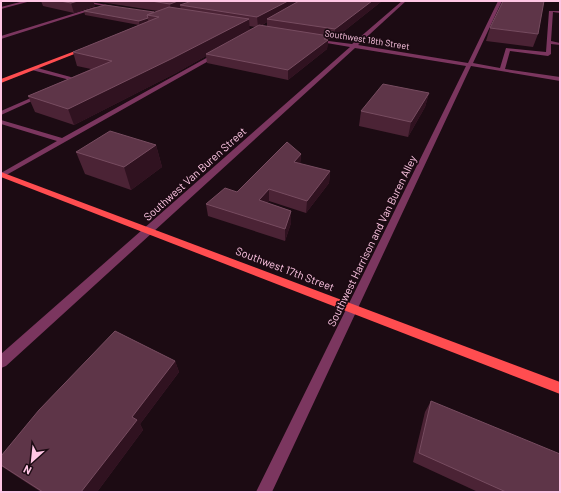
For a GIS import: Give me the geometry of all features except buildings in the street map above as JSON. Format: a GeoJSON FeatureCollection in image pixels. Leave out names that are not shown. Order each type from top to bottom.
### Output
{"type":"FeatureCollection","features":[{"type":"Feature","properties":{"kind":"main road"},"geometry":{"type":"LineString","coordinates":[[1,81],[92,47]]}},
{"type":"Feature","properties":{"kind":"main road","name":"Southwest 17th Street"},"geometry":{"type":"LineString","coordinates":[[2,175],[560,388]]}},
{"type":"Feature","properties":{"kind":"street"},"geometry":{"type":"LineString","coordinates":[[1,8],[29,1]]}},
{"type":"Feature","properties":{"kind":"street"},"geometry":{"type":"LineString","coordinates":[[78,1],[121,8]]}},
{"type":"Feature","properties":{"kind":"street","name":"Southwest Van Buren Street"},"geometry":{"type":"LineString","coordinates":[[1,362],[404,1]]}},
{"type":"Feature","properties":{"kind":"street","name":"Southwest Harrison and Van Buren Alley"},"geometry":{"type":"LineString","coordinates":[[264,492],[500,1]]}},
{"type":"Feature","properties":{"kind":"street"},"geometry":{"type":"LineString","coordinates":[[1,38],[106,5]]}},
{"type":"Feature","properties":{"kind":"street"},"geometry":{"type":"LineString","coordinates":[[502,70],[508,49],[548,54],[551,11],[560,12]]}},
{"type":"Feature","properties":{"kind":"street","name":"Southwest 18th Street"},"geometry":{"type":"LineString","coordinates":[[310,39],[560,79]]}},
{"type":"Feature","properties":{"kind":"street"},"geometry":{"type":"LineString","coordinates":[[549,42],[560,44]]}},
{"type":"Feature","properties":{"kind":"street"},"geometry":{"type":"LineString","coordinates":[[2,175],[225,50]]}},
{"type":"Feature","properties":{"kind":"street"},"geometry":{"type":"LineString","coordinates":[[34,69],[76,80],[62,86]]}},
{"type":"Feature","properties":{"kind":"street"},"geometry":{"type":"LineString","coordinates":[[1,113],[48,92]]}},
{"type":"Feature","properties":{"kind":"street"},"geometry":{"type":"LineString","coordinates":[[2,123],[63,141]]}}]}
